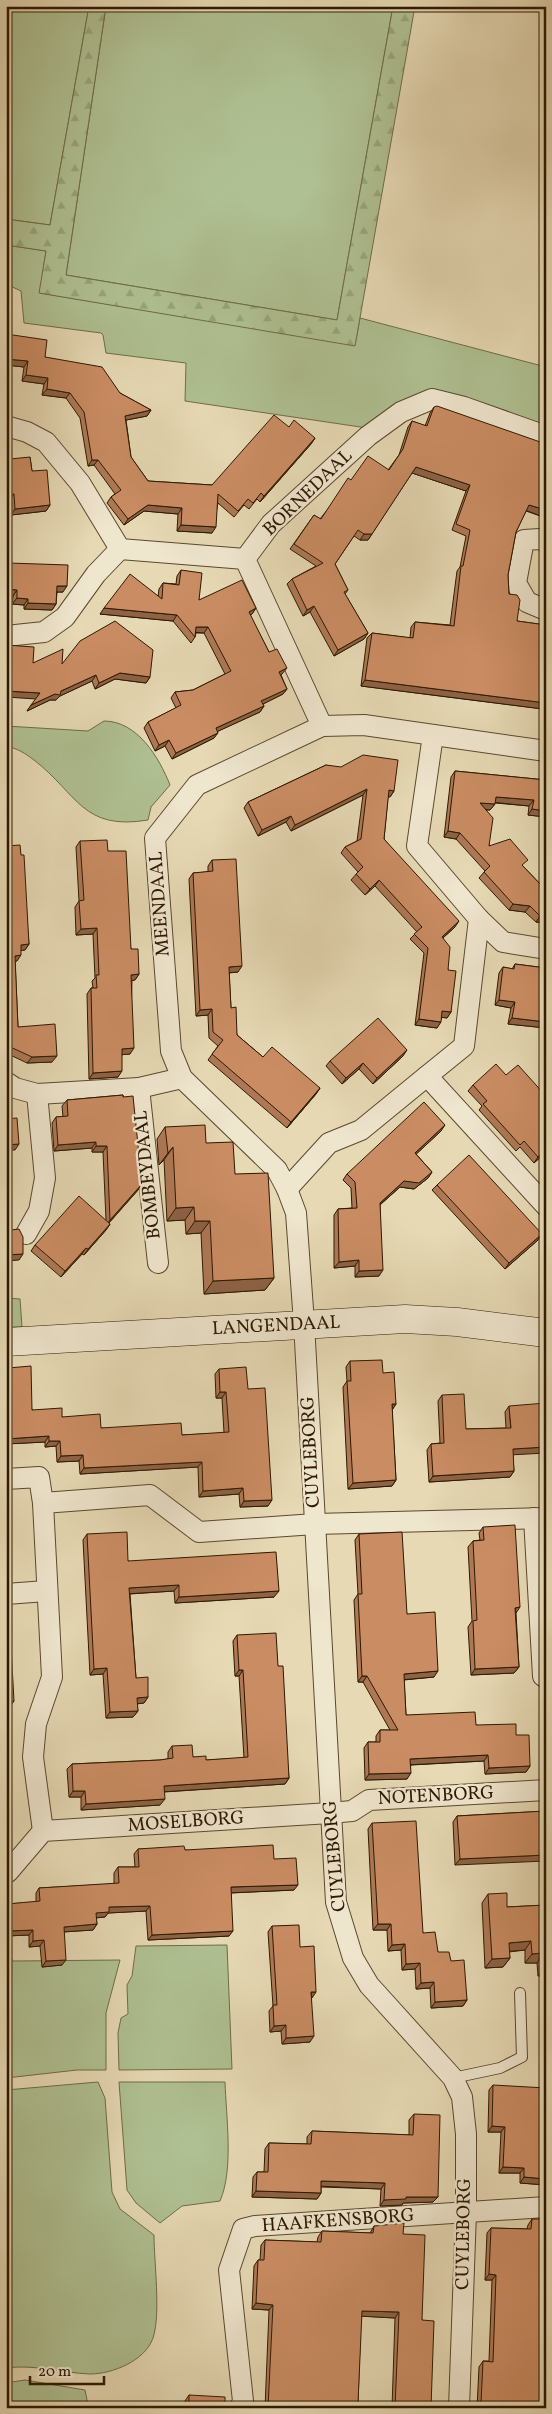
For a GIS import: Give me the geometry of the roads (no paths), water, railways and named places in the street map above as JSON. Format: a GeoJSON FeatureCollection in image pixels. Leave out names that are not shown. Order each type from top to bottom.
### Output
{"type":"FeatureCollection","features":[{"type":"Feature","properties":{"kind":"street","name":"BORNEDAAL"},"geometry":{"type":"LineString","coordinates":[[245,559],[271,524],[368,436],[401,412],[432,399],[464,407],[546,436]]}},
{"type":"Feature","properties":{"kind":"street"},"geometry":{"type":"LineString","coordinates":[[6,426],[27,432],[46,442],[80,483],[120,549]]}},
{"type":"Feature","properties":{"kind":"street"},"geometry":{"type":"LineString","coordinates":[[546,542],[540,538],[524,540],[516,583],[527,602],[546,610]]}},
{"type":"Feature","properties":{"kind":"street"},"geometry":{"type":"LineString","coordinates":[[120,549],[245,559],[322,726]]}},
{"type":"Feature","properties":{"kind":"street"},"geometry":{"type":"LineString","coordinates":[[6,636],[44,632],[65,617],[96,574],[120,549]]}},
{"type":"Feature","properties":{"kind":"street","name":"MEENDAAL"},"geometry":{"type":"LineString","coordinates":[[304,1323],[296,1213],[287,1189],[277,1170],[182,1078],[171,1051],[155,838],[197,785],[322,726],[364,725],[546,751]]}},
{"type":"Feature","properties":{"kind":"street"},"geometry":{"type":"LineString","coordinates":[[433,735],[417,846],[479,919],[503,942],[546,949]]}},
{"type":"Feature","properties":{"kind":"street"},"geometry":{"type":"LineString","coordinates":[[287,1189],[329,1143],[361,1130],[464,1046],[479,919]]}},
{"type":"Feature","properties":{"kind":"street"},"geometry":{"type":"LineString","coordinates":[[427,1076],[546,1206]]}},
{"type":"Feature","properties":{"kind":"street","name":"BOMBEYDAAL"},"geometry":{"type":"LineString","coordinates":[[6,1082],[15,1088],[37,1094],[139,1088],[182,1078]]}},
{"type":"Feature","properties":{"kind":"street","name":"BOMBEYDAAL"},"geometry":{"type":"LineString","coordinates":[[139,1088],[158,1263]]}},
{"type":"Feature","properties":{"kind":"street"},"geometry":{"type":"LineString","coordinates":[[26,1234],[39,1211],[45,1178],[37,1094]]}},
{"type":"Feature","properties":{"kind":"street","name":"LANGENDAAL"},"geometry":{"type":"LineString","coordinates":[[6,1342],[304,1323],[405,1319],[457,1322],[546,1333]]}},
{"type":"Feature","properties":{"kind":"street","name":"CUYLEBORG"},"geometry":{"type":"LineString","coordinates":[[304,1323],[336,1902],[353,1958],[369,1985],[453,2078],[462,2097],[466,2134],[466,2212],[459,2408]]}},
{"type":"Feature","properties":{"kind":"street"},"geometry":{"type":"LineString","coordinates":[[6,1479],[39,1477],[43,1502],[46,1590],[52,1677],[36,1724],[33,1757],[42,1831],[8,1872]]}},
{"type":"Feature","properties":{"kind":"street"},"geometry":{"type":"LineString","coordinates":[[43,1502],[150,1495],[199,1532],[316,1524],[540,1518],[543,1676],[546,1678]]}},
{"type":"Feature","properties":{"kind":"street"},"geometry":{"type":"LineString","coordinates":[[6,1594],[46,1590]]}},
{"type":"Feature","properties":{"kind":"street","name":"NOTENBORG"},"geometry":{"type":"LineString","coordinates":[[330,1813],[352,1811],[369,1800],[546,1790]]}},
{"type":"Feature","properties":{"kind":"street","name":"MOSELBORG"},"geometry":{"type":"LineString","coordinates":[[42,1831],[330,1813]]}},
{"type":"Feature","properties":{"kind":"street"},"geometry":{"type":"LineString","coordinates":[[466,2212],[546,2207]]}},
{"type":"Feature","properties":{"kind":"street","name":"HAAFKENSBORG"},"geometry":{"type":"LineString","coordinates":[[240,2408],[242,2401],[229,2270],[243,2229],[255,2226],[466,2212]]}},
{"type":"Feature","properties":{"kind":"lane"},"geometry":{"type":"LineString","coordinates":[[453,2078],[500,2068],[522,2057],[520,1993]]}}]}
